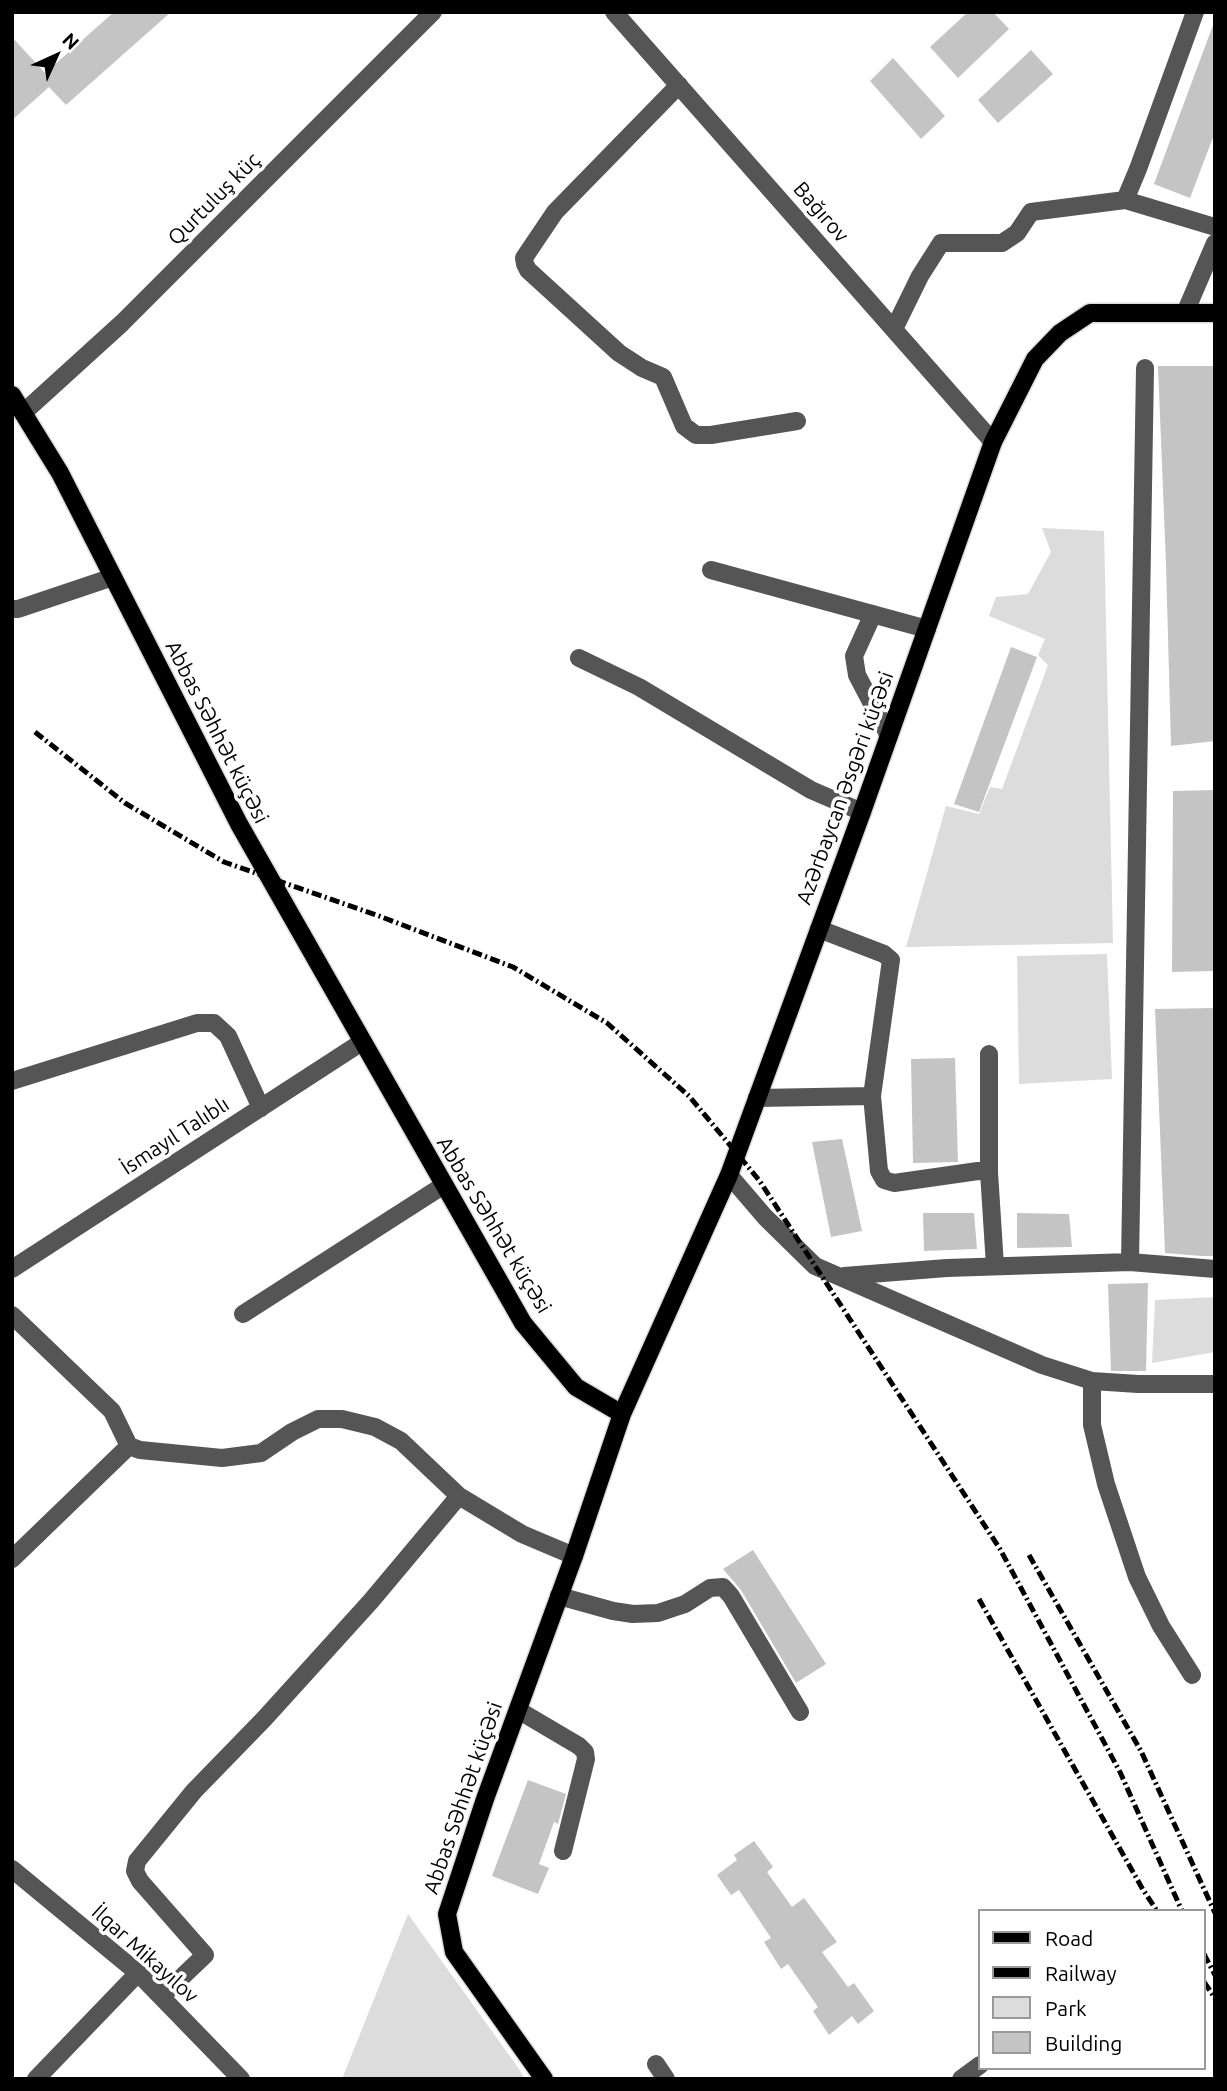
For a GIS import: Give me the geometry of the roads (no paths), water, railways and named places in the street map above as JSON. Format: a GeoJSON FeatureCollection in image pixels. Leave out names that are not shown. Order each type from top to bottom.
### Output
{"type":"FeatureCollection","features":[{"type":"Feature","properties":{"kind":"main road","name":"Azərbaycan əsgəri küçəsi"},"geometry":{"type":"LineString","coordinates":[[622,1415],[729,1175],[862,812],[993,442],[1035,359],[1060,333],[1090,313],[1215,313]]}},
{"type":"Feature","properties":{"kind":"main road","name":"Abbas Səhhət küçəsi"},"geometry":{"type":"LineString","coordinates":[[12,395],[60,473],[239,824],[523,1323],[576,1387],[622,1415],[447,1914],[454,1952],[544,2079]]}},
{"type":"Feature","properties":{"kind":"street","name":"Qurtuluş küç"},"geometry":{"type":"LineString","coordinates":[[23,413],[122,323],[433,12]]}},
{"type":"Feature","properties":{"kind":"street","name":"Bağırov"},"geometry":{"type":"LineString","coordinates":[[614,12],[993,442]]}},
{"type":"Feature","properties":{"kind":"street"},"geometry":{"type":"LineString","coordinates":[[1125,200],[1195,12]]}},
{"type":"Feature","properties":{"kind":"street"},"geometry":{"type":"LineString","coordinates":[[679,85],[555,212],[524,258],[525,264],[528,270],[619,353],[642,368],[663,377],[684,426],[696,435],[797,421]]}},
{"type":"Feature","properties":{"kind":"street"},"geometry":{"type":"LineString","coordinates":[[894,329],[920,276],[941,243],[1002,243],[1017,233],[1031,212],[1125,200],[1215,227]]}},
{"type":"Feature","properties":{"kind":"street"},"geometry":{"type":"LineString","coordinates":[[1185,313],[1215,243]]}},
{"type":"Feature","properties":{"kind":"street"},"geometry":{"type":"LineString","coordinates":[[1130,1262],[1145,368]]}},
{"type":"Feature","properties":{"kind":"street"},"geometry":{"type":"LineString","coordinates":[[711,570],[926,629]]}},
{"type":"Feature","properties":{"kind":"street"},"geometry":{"type":"LineString","coordinates":[[12,609],[113,577]]}},
{"type":"Feature","properties":{"kind":"street"},"geometry":{"type":"LineString","coordinates":[[873,614],[854,656],[857,675],[889,736]]}},
{"type":"Feature","properties":{"kind":"street"},"geometry":{"type":"LineString","coordinates":[[579,658],[639,687],[811,790],[862,812]]}},
{"type":"Feature","properties":{"kind":"street"},"geometry":{"type":"LineString","coordinates":[[819,929],[884,954],[891,960],[872,1096],[879,1171],[884,1180],[894,1183],[978,1171],[989,1172]]}},
{"type":"Feature","properties":{"kind":"street"},"geometry":{"type":"LineString","coordinates":[[12,1081],[197,1023],[214,1023],[228,1036],[261,1108]]}},
{"type":"Feature","properties":{"kind":"street","name":"İsmayıl Talıblı"},"geometry":{"type":"LineString","coordinates":[[12,1269],[362,1042]]}},
{"type":"Feature","properties":{"kind":"street"},"geometry":{"type":"LineString","coordinates":[[989,1054],[989,1172],[995,1266]]}},
{"type":"Feature","properties":{"kind":"street"},"geometry":{"type":"LineString","coordinates":[[757,1098],[872,1096]]}},
{"type":"Feature","properties":{"kind":"street"},"geometry":{"type":"LineString","coordinates":[[729,1175],[765,1217],[815,1266],[1042,1365],[1092,1381],[1215,1384]]}},
{"type":"Feature","properties":{"kind":"street"},"geometry":{"type":"LineString","coordinates":[[243,1314],[444,1185]]}},
{"type":"Feature","properties":{"kind":"street"},"geometry":{"type":"LineString","coordinates":[[841,1277],[947,1268],[1130,1262],[1215,1269]]}},
{"type":"Feature","properties":{"kind":"street"},"geometry":{"type":"LineString","coordinates":[[12,1315],[112,1411],[129,1446],[140,1450],[222,1458],[261,1453],[292,1432],[318,1419],[342,1419],[375,1427],[401,1441],[459,1496],[522,1534],[574,1556]]}},
{"type":"Feature","properties":{"kind":"street"},"geometry":{"type":"LineString","coordinates":[[1092,1381],[1092,1425],[1110,1496],[1137,1577],[1161,1626],[1192,1675]]}},
{"type":"Feature","properties":{"kind":"street"},"geometry":{"type":"LineString","coordinates":[[12,1559],[129,1446]]}},
{"type":"Feature","properties":{"kind":"street"},"geometry":{"type":"LineString","coordinates":[[162,1996],[205,1955],[140,1881],[135,1871],[137,1861],[194,1791],[264,1719],[371,1601],[459,1496]]}},
{"type":"Feature","properties":{"kind":"street"},"geometry":{"type":"LineString","coordinates":[[559,1595],[613,1611],[633,1614],[658,1613],[685,1604],[710,1588],[723,1587],[732,1596],[800,1713]]}},
{"type":"Feature","properties":{"kind":"street"},"geometry":{"type":"LineString","coordinates":[[518,1710],[585,1752],[586,1759],[563,1851]]}},
{"type":"Feature","properties":{"kind":"street","name":"İlqar Mikayılov"},"geometry":{"type":"LineString","coordinates":[[12,1869],[138,1973],[241,2079]]}},
{"type":"Feature","properties":{"kind":"street"},"geometry":{"type":"LineString","coordinates":[[36,2079],[138,1973]]}},
{"type":"Feature","properties":{"kind":"street"},"geometry":{"type":"LineString","coordinates":[[961,2079],[978,2066]]}},
{"type":"Feature","properties":{"kind":"railway"},"geometry":{"type":"LineString","coordinates":[[35,732],[125,803],[224,862],[379,916],[513,967],[607,1023],[689,1096],[759,1180],[1000,1549],[1120,1772],[1181,1909]]}},
{"type":"Feature","properties":{"kind":"railway"},"geometry":{"type":"LineString","coordinates":[[1029,1555],[1141,1751],[1215,1913]]}},
{"type":"Feature","properties":{"kind":"railway"},"geometry":{"type":"LineString","coordinates":[[979,1599],[1156,1909]]}},
{"type":"Feature","properties":{"kind":"railway"},"geometry":{"type":"LineString","coordinates":[[1206,1958],[1215,1975]]}},
{"type":"Feature","properties":{"kind":"railway"},"geometry":{"type":"LineString","coordinates":[[1206,1985],[1215,1998]]}}]}
